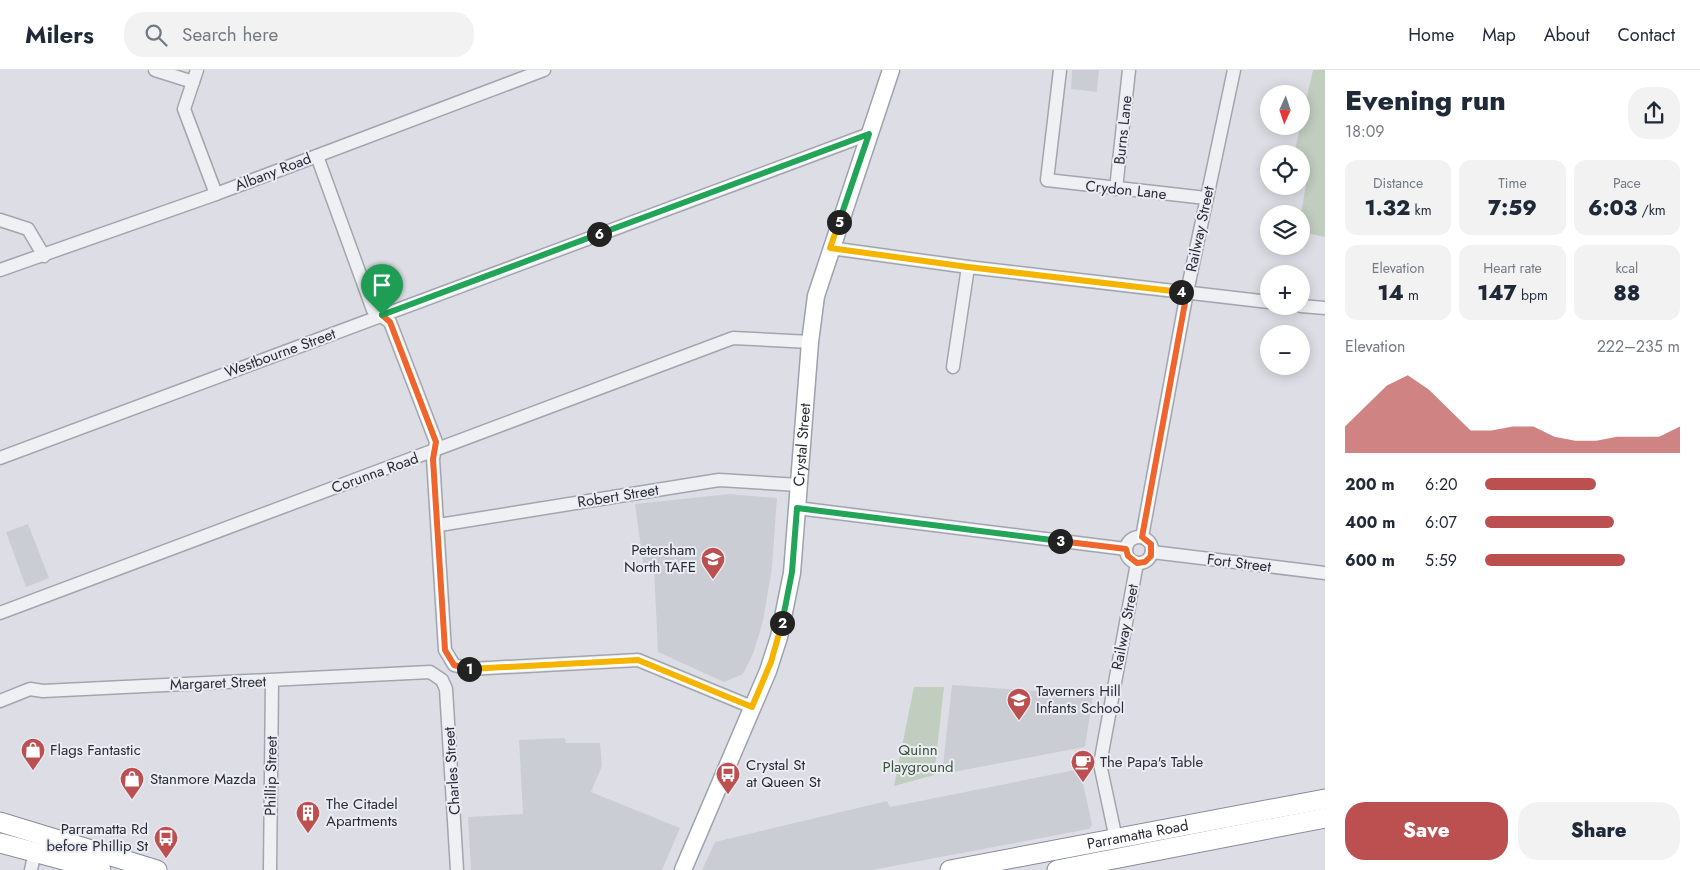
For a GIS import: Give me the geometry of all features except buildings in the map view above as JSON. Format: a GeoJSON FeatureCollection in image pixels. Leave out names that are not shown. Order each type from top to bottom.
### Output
{"type":"FeatureCollection","features":[{"type":"Feature","properties":{"kind":"highway","name":"Parramatta Road"},"geometry":{"type":"LineString","coordinates":[[950,870],[1325,799]]}},
{"type":"Feature","properties":{"kind":"highway","name":"Parramatta Road"},"geometry":{"type":"LineString","coordinates":[[1057,870],[1080,868],[1325,818]]}},
{"type":"Feature","properties":{"kind":"highway"},"geometry":{"type":"LineString","coordinates":[[0,822],[157,870]]}},
{"type":"Feature","properties":{"kind":"highway"},"geometry":{"type":"LineString","coordinates":[[0,843],[101,870]]}},
{"type":"Feature","properties":{"kind":"main road","name":"Crystal Street"},"geometry":{"type":"LineString","coordinates":[[683,870],[752,707],[773,663],[792,572],[810,342],[816,296],[830,248],[891,70]]}},
{"type":"Feature","properties":{"kind":"street"},"geometry":{"type":"LineString","coordinates":[[155,70],[195,76],[184,110],[216,194]]}},
{"type":"Feature","properties":{"kind":"street","name":"Albany Road"},"geometry":{"type":"LineString","coordinates":[[0,270],[216,194],[544,70]]}},
{"type":"Feature","properties":{"kind":"street","name":"Crydon Lane"},"geometry":{"type":"LineString","coordinates":[[1060,70],[1047,180],[1206,198]]}},
{"type":"Feature","properties":{"kind":"street","name":"Burns Lane"},"geometry":{"type":"LineString","coordinates":[[1116,189],[1129,70]]}},
{"type":"Feature","properties":{"kind":"street","name":"Railway Street"},"geometry":{"type":"LineString","coordinates":[[1142,537],[1187,292],[1234,70]]}},
{"type":"Feature","properties":{"kind":"street","name":"Westbourne Street"},"geometry":{"type":"LineString","coordinates":[[0,458],[869,134]]}},
{"type":"Feature","properties":{"kind":"street"},"geometry":{"type":"LineString","coordinates":[[316,156],[373,310],[390,322],[436,442],[433,459],[445,650],[454,665],[470,669],[638,660],[752,707]]}},
{"type":"Feature","properties":{"kind":"street"},"geometry":{"type":"LineString","coordinates":[[0,220],[28,229],[44,256]]}},
{"type":"Feature","properties":{"kind":"street"},"geometry":{"type":"LineString","coordinates":[[830,248],[968,267],[1260,301]]}},
{"type":"Feature","properties":{"kind":"street"},"geometry":{"type":"LineString","coordinates":[[953,367],[968,267]]}},
{"type":"Feature","properties":{"kind":"street"},"geometry":{"type":"LineString","coordinates":[[1310,307],[1325,308]]}},
{"type":"Feature","properties":{"kind":"street","name":"Corunna Road"},"geometry":{"type":"LineString","coordinates":[[0,613],[733,338],[810,342]]}},
{"type":"Feature","properties":{"kind":"street","name":"Robert Street"},"geometry":{"type":"LineString","coordinates":[[438,524],[719,480],[799,485]]}},
{"type":"Feature","properties":{"kind":"street"},"geometry":{"type":"LineString","coordinates":[[797,508],[1126,549]]}},
{"type":"Feature","properties":{"kind":"street"},"geometry":{"type":"LineString","coordinates":[[1142,537],[1149,541],[1152,552],[1145,562],[1137,563],[1128,556],[1126,549],[1134,538],[1142,537]]}},
{"type":"Feature","properties":{"kind":"street","name":"Fort Street"},"geometry":{"type":"LineString","coordinates":[[1152,552],[1325,573]]}},
{"type":"Feature","properties":{"kind":"street","name":"Railway Street"},"geometry":{"type":"LineString","coordinates":[[1116,839],[1101,757],[1137,563]]}},
{"type":"Feature","properties":{"kind":"street","name":"Margaret Street"},"geometry":{"type":"LineString","coordinates":[[0,701],[30,689],[43,691],[272,681],[421,671],[437,675]]}},
{"type":"Feature","properties":{"kind":"street","name":"Charles Street"},"geometry":{"type":"LineString","coordinates":[[437,675],[442,680],[447,693],[457,870]]}},
{"type":"Feature","properties":{"kind":"street","name":"Phillip Street"},"geometry":{"type":"LineString","coordinates":[[270,870],[272,681]]}},
{"type":"Feature","properties":{"kind":"street"},"geometry":{"type":"LineString","coordinates":[[31,870],[35,851]]}},
{"type":"Feature","properties":{"kind":"shaded area"},"geometry":{"type":"Polygon","coordinates":[[[1072,70],[1099,70],[1097,92],[1071,89],[1072,70]]]}},
{"type":"Feature","properties":{"kind":"shaded area","name":"Petersham North TAFE"},"geometry":{"type":"Polygon","coordinates":[[[729,494],[777,498],[772,567],[763,621],[753,654],[743,674],[724,682],[658,652],[654,568],[644,570],[635,504],[729,494]]]}},
{"type":"Feature","properties":{"kind":"shaded area"},"geometry":{"type":"Polygon","coordinates":[[[28,524],[49,578],[26,587],[6,532],[28,524]]]}},
{"type":"Feature","properties":{"kind":"shaded area","name":"Taverners Hill Infants School"},"geometry":{"type":"Polygon","coordinates":[[[952,685],[1093,695],[1085,747],[942,774],[952,685]]]}},
{"type":"Feature","properties":{"kind":"shaded area"},"geometry":{"type":"Polygon","coordinates":[[[565,738],[566,743],[600,743],[602,766],[591,792],[680,828],[662,870],[471,870],[468,817],[523,814],[519,740],[565,738]]]}},
{"type":"Feature","properties":{"kind":"shaded area"},"geometry":{"type":"Polygon","coordinates":[[[1080,769],[1092,825],[1089,829],[872,870],[702,870],[715,842],[887,801],[890,807],[1080,769]]]}},
{"type":"Feature","properties":{"kind":"green space"},"geometry":{"type":"Polygon","coordinates":[[[1313,70],[1325,70],[1325,237],[1310,234],[1310,205],[1303,205],[1304,195],[1310,195],[1310,145],[1296,145],[1298,135],[1310,135],[1310,85],[1313,70]]]}},
{"type":"Feature","properties":{"kind":"green space","name":"Quinn Playground"},"geometry":{"type":"Polygon","coordinates":[[[914,687],[944,687],[934,775],[894,786],[914,687]]]}},
{"type":"Feature","properties":{"kind":"place","name":"Petersham North TAFE"},"geometry":{"type":"Point","coordinates":[713,580]}},
{"type":"Feature","properties":{"kind":"place","name":"Taverners Hill Infants School"},"geometry":{"type":"Point","coordinates":[1019,721]}},
{"type":"Feature","properties":{"kind":"place","name":"Flags Fantastic"},"geometry":{"type":"Point","coordinates":[33,771]}},
{"type":"Feature","properties":{"kind":"place","name":"The Papa's Table"},"geometry":{"type":"Point","coordinates":[1083,783]}},
{"type":"Feature","properties":{"kind":"place","name":"Crystal St at Queen St"},"geometry":{"type":"Point","coordinates":[728,795]}},
{"type":"Feature","properties":{"kind":"place","name":"Stanmore Mazda"},"geometry":{"type":"Point","coordinates":[132,800]}},
{"type":"Feature","properties":{"kind":"place","name":"The Citadel Apartments"},"geometry":{"type":"Point","coordinates":[308,834]}},
{"type":"Feature","properties":{"kind":"place","name":"Parramatta Rd before Phillip St"},"geometry":{"type":"Point","coordinates":[166,859]}},
{"type":"Feature","properties":{"kind":"route"},"geometry":{"type":"LineString","coordinates":[[869,134],[830,248],[968,267],[1187,292],[1142,537],[1151,544],[1151,556],[1145,562],[1137,563],[1130,559],[1126,549],[1121,548],[797,508],[792,572],[779,637],[768,672],[752,707],[638,660],[461,668],[454,665],[448,658],[445,650],[436,481],[433,459],[436,442],[390,322],[382,315],[869,134]]}}]}
